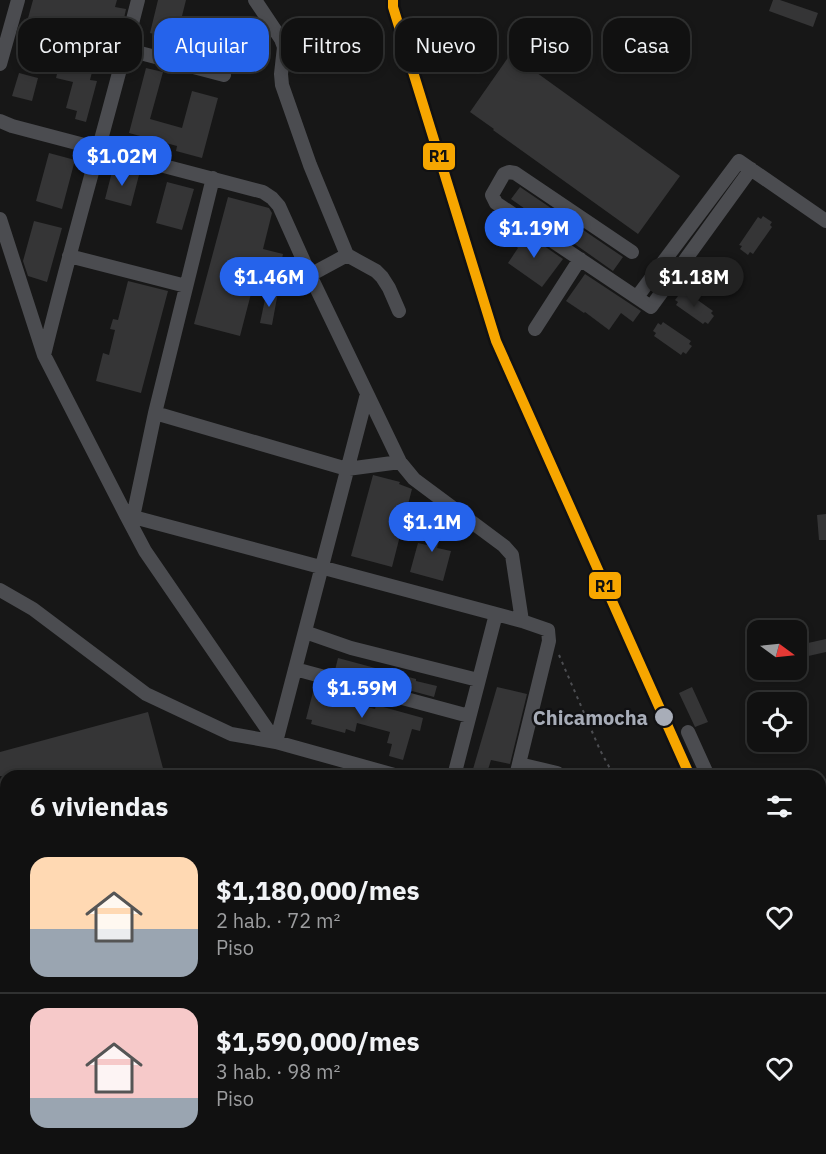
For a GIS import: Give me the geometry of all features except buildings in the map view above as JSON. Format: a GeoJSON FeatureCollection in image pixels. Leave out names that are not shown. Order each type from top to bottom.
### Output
{"type":"FeatureCollection","features":[{"type":"Feature","properties":{"kind":"street"},"geometry":{"type":"LineString","coordinates":[[0,64],[18,0]]}},
{"type":"Feature","properties":{"kind":"street"},"geometry":{"type":"LineString","coordinates":[[133,18],[138,0]]}},
{"type":"Feature","properties":{"kind":"street"},"geometry":{"type":"LineString","coordinates":[[255,0],[284,47],[282,85],[310,165],[347,255],[376,271],[382,277],[399,311]]}},
{"type":"Feature","properties":{"kind":"street"},"geometry":{"type":"LineString","coordinates":[[142,53],[224,75]]}},
{"type":"Feature","properties":{"kind":"street"},"geometry":{"type":"LineString","coordinates":[[44,355],[119,72]]}},
{"type":"Feature","properties":{"kind":"street"},"geometry":{"type":"LineString","coordinates":[[0,122],[213,178],[263,192],[272,198],[279,206],[400,462],[414,479],[504,546],[512,555],[522,621]]}},
{"type":"Feature","properties":{"kind":"street"},"geometry":{"type":"LineString","coordinates":[[745,165],[826,221]]}},
{"type":"Feature","properties":{"kind":"street"},"geometry":{"type":"LineString","coordinates":[[637,297],[745,165]]}},
{"type":"Feature","properties":{"kind":"street"},"geometry":{"type":"LineString","coordinates":[[632,252],[515,173],[504,174],[492,195],[496,203],[651,307],[745,165]]}},
{"type":"Feature","properties":{"kind":"street"},"geometry":{"type":"LineString","coordinates":[[130,516],[213,178]]}},
{"type":"Feature","properties":{"kind":"street"},"geometry":{"type":"LineString","coordinates":[[0,219],[44,355],[130,516],[146,551],[276,742]]}},
{"type":"Feature","properties":{"kind":"street"},"geometry":{"type":"LineString","coordinates":[[310,275],[347,255]]}},
{"type":"Feature","properties":{"kind":"street"},"geometry":{"type":"LineString","coordinates":[[69,256],[186,286]]}},
{"type":"Feature","properties":{"kind":"street"},"geometry":{"type":"LineString","coordinates":[[535,329],[580,259]]}},
{"type":"Feature","properties":{"kind":"street"},"geometry":{"type":"LineString","coordinates":[[276,742],[367,394]]}},
{"type":"Feature","properties":{"kind":"street"},"geometry":{"type":"LineString","coordinates":[[155,413],[347,469],[400,462]]}},
{"type":"Feature","properties":{"kind":"street"},"geometry":{"type":"LineString","coordinates":[[130,516],[522,621],[548,630],[549,641],[517,770]]}},
{"type":"Feature","properties":{"kind":"street"},"geometry":{"type":"LineString","coordinates":[[0,590],[33,609],[146,694],[231,734],[276,742],[376,770]]}},
{"type":"Feature","properties":{"kind":"street"},"geometry":{"type":"LineString","coordinates":[[456,770],[496,614]]}},
{"type":"Feature","properties":{"kind":"street"},"geometry":{"type":"LineString","coordinates":[[305,632],[351,648],[478,680]]}},
{"type":"Feature","properties":{"kind":"street"},"geometry":{"type":"LineString","coordinates":[[295,669],[469,716]]}},
{"type":"Feature","properties":{"kind":"street"},"geometry":{"type":"LineString","coordinates":[[688,732],[705,770]]}},
{"type":"Feature","properties":{"kind":"path"},"geometry":{"type":"LineString","coordinates":[[558,652],[611,770]]}},
{"type":"Feature","properties":{"kind":"transit line","name":"R1"},"geometry":{"type":"LineString","coordinates":[[393,0],[393,7],[496,341],[687,770]]}},
{"type":"Feature","properties":{"kind":"place","name":"Chicamocha"},"geometry":{"type":"Point","coordinates":[664,717]}}]}
